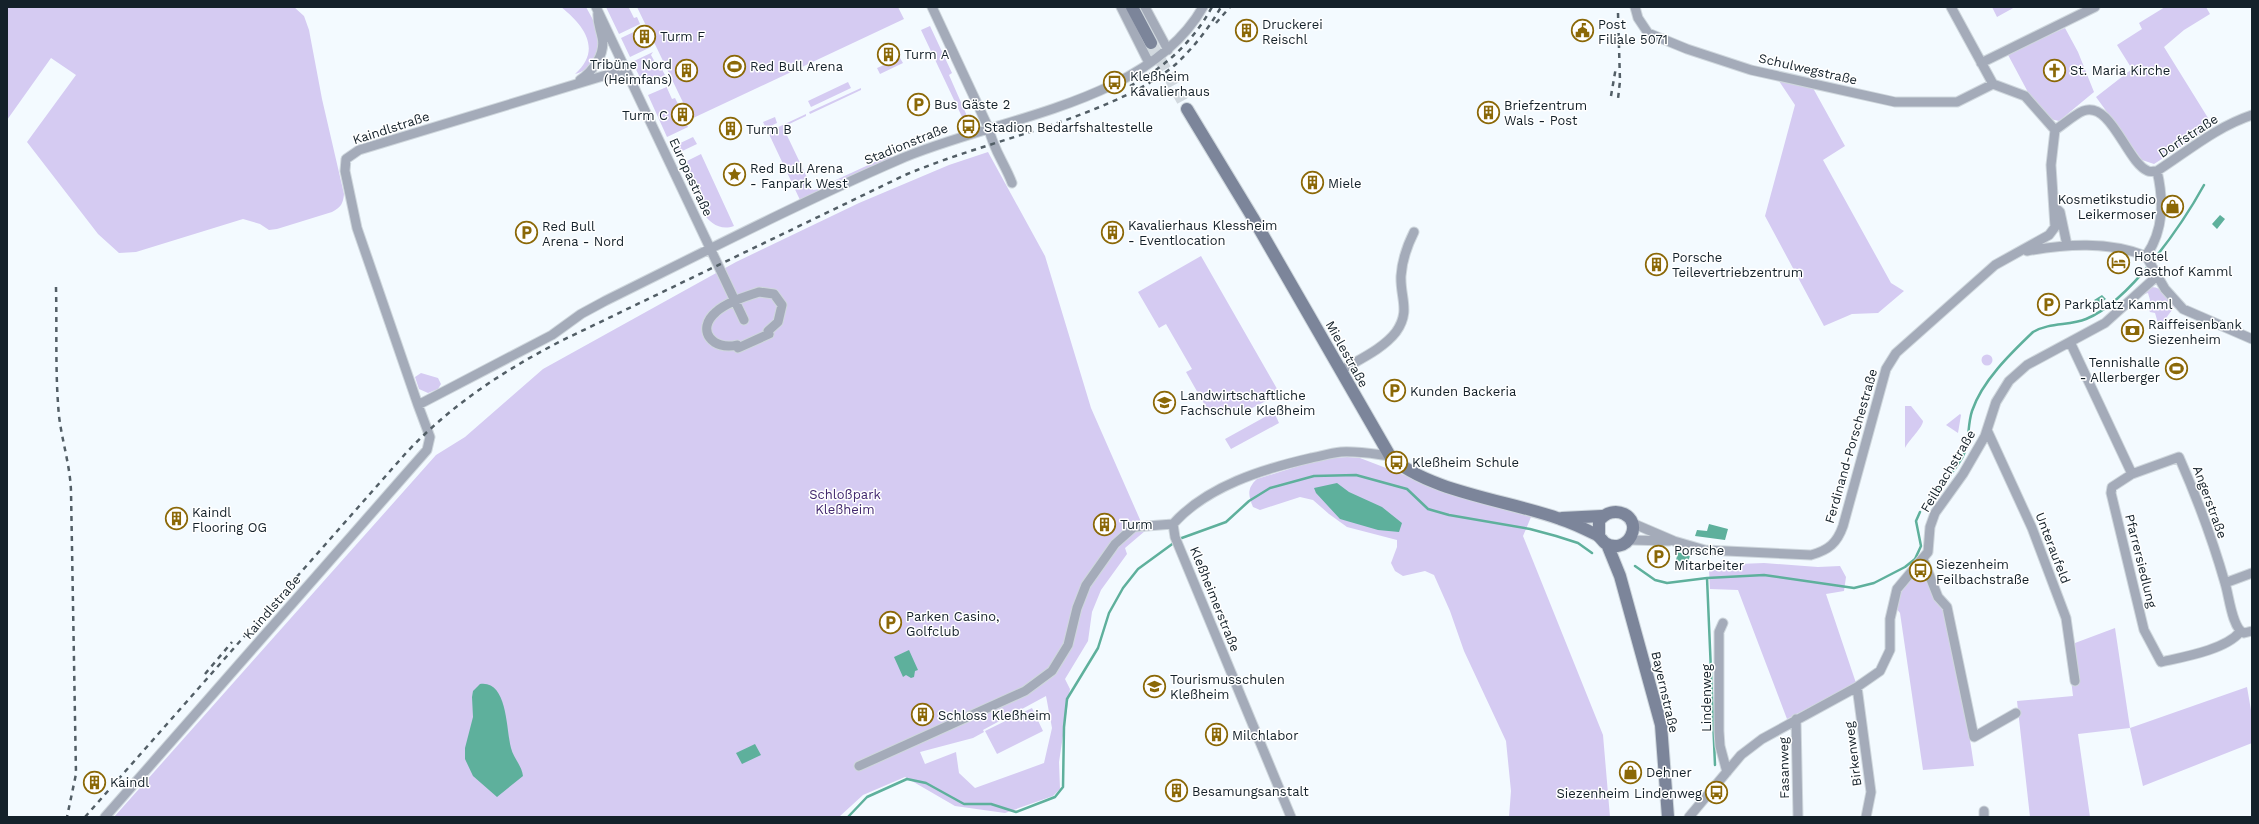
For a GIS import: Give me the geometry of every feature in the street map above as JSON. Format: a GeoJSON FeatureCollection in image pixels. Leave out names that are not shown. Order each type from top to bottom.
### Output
{"type":"FeatureCollection","features":[{"type":"Feature","properties":{"kind":"street"},"geometry":{"type":"LineString","coordinates":[[932,7],[989,129],[992,146],[1007,169],[1012,183]]}},
{"type":"Feature","properties":{"kind":"street"},"geometry":{"type":"LineString","coordinates":[[1121,7],[1149,63]]}},
{"type":"Feature","properties":{"kind":"street"},"geometry":{"type":"LineString","coordinates":[[1132,7],[1151,43]]}},
{"type":"Feature","properties":{"kind":"street"},"geometry":{"type":"LineString","coordinates":[[1144,7],[1168,50]]}},
{"type":"Feature","properties":{"kind":"street","name":"Stadionstraße"},"geometry":{"type":"LineString","coordinates":[[711,250],[900,159],[939,144],[1057,108],[1114,83],[1168,50],[1189,27],[1203,7]]}},
{"type":"Feature","properties":{"kind":"street","name":"Schulwegstraße"},"geometry":{"type":"LineString","coordinates":[[1635,7],[1638,18],[1648,33],[1687,49],[1751,70],[1895,102],[1957,102],[1994,84]]}},
{"type":"Feature","properties":{"kind":"street"},"geometry":{"type":"LineString","coordinates":[[1951,7],[1994,84],[2024,96],[2055,130],[2051,165],[2055,227],[2049,235],[2021,252]]}},
{"type":"Feature","properties":{"kind":"street"},"geometry":{"type":"LineString","coordinates":[[1981,63],[2095,7]]}},
{"type":"Feature","properties":{"kind":"street","name":"Europastraße"},"geometry":{"type":"LineString","coordinates":[[597,9],[711,250]]}},
{"type":"Feature","properties":{"kind":"street","name":"Kaindlstraße"},"geometry":{"type":"LineString","coordinates":[[577,83],[592,70],[602,52],[603,38],[597,23],[597,9]]}},
{"type":"Feature","properties":{"kind":"street","name":"Kaindlstraße"},"geometry":{"type":"LineString","coordinates":[[105,817],[427,450],[430,437],[357,228],[347,183],[345,165],[346,159],[359,150],[626,69]]}},
{"type":"Feature","properties":{"kind":"street","name":"Mielestraße"},"geometry":{"type":"LineString","coordinates":[[1187,109],[1253,218],[1390,456],[1412,472],[1453,488],[1560,518],[1614,541]]}},
{"type":"Feature","properties":{"kind":"street","name":"Dorfstraße"},"geometry":{"type":"LineString","coordinates":[[2055,130],[2084,111],[2097,112],[2108,121],[2139,165],[2148,171],[2157,171],[2200,141],[2224,127],[2252,115]]}},
{"type":"Feature","properties":{"kind":"street","name":"Feilbachstraße"},"geometry":{"type":"LineString","coordinates":[[1689,817],[1741,755],[1762,739],[1796,719],[1857,687],[1880,671],[1888,658],[1890,650],[1890,619],[1897,589],[1928,552],[1930,527],[1935,513],[1963,474],[1987,430],[1996,402],[2017,372],[2108,320],[2151,264],[2159,229],[2162,192],[2157,171]]}},
{"type":"Feature","properties":{"kind":"street"},"geometry":{"type":"LineString","coordinates":[[2054,206],[2060,212],[2067,245]]}},
{"type":"Feature","properties":{"kind":"street"},"geometry":{"type":"LineString","coordinates":[[1340,371],[1386,342],[1396,332],[1403,319],[1405,307],[1401,278],[1402,263],[1406,248],[1414,232]]}},
{"type":"Feature","properties":{"kind":"street"},"geometry":{"type":"LineString","coordinates":[[2021,252],[2067,245],[2130,250],[2151,264],[2165,289],[2183,309],[2252,339]]}},
{"type":"Feature","properties":{"kind":"street"},"geometry":{"type":"LineString","coordinates":[[418,405],[552,335],[588,310],[711,250],[744,320]]}},
{"type":"Feature","properties":{"kind":"street","name":"Ferdinand-Porschestraße"},"geometry":{"type":"LineString","coordinates":[[1632,523],[1674,541],[1718,551],[1811,555],[1826,551],[1838,540],[1843,526],[1886,369],[1896,352],[1995,265],[2021,252]]}},
{"type":"Feature","properties":{"kind":"street"},"geometry":{"type":"LineString","coordinates":[[759,292],[774,294],[782,305],[781,316],[774,327],[768,331],[769,334],[738,348],[737,345],[730,347],[716,344],[711,341],[707,332],[709,323],[716,311],[736,301],[759,292]]}},
{"type":"Feature","properties":{"kind":"street"},"geometry":{"type":"LineString","coordinates":[[2070,342],[2132,474]]}},
{"type":"Feature","properties":{"kind":"street","name":"Unteraufeld"},"geometry":{"type":"LineString","coordinates":[[1987,430],[2032,528],[2066,618],[2075,681]]}},
{"type":"Feature","properties":{"kind":"street"},"geometry":{"type":"LineString","coordinates":[[859,766],[1025,691],[1039,683],[1052,671],[1068,645],[1077,608],[1086,585],[1115,544],[1134,526],[1173,524],[1185,510],[1232,483],[1293,462],[1339,452],[1359,452],[1390,456]]}},
{"type":"Feature","properties":{"kind":"street","name":"Angerstraße"},"geometry":{"type":"LineString","coordinates":[[2132,474],[2179,457],[2190,483],[2226,583],[2237,628],[2240,632]]}},
{"type":"Feature","properties":{"kind":"street","name":"Pfarrersiedlung"},"geometry":{"type":"LineString","coordinates":[[2132,474],[2112,487],[2111,493],[2144,630],[2157,664],[2188,656],[2228,642],[2240,632]]}},
{"type":"Feature","properties":{"kind":"street","name":"Mielestraße"},"geometry":{"type":"LineString","coordinates":[[1560,518],[1602,516],[1613,511],[1619,511],[1629,517],[1632,523]]}},
{"type":"Feature","properties":{"kind":"street"},"geometry":{"type":"LineString","coordinates":[[1602,516],[1598,526],[1614,541],[1632,534],[1632,523]]}},
{"type":"Feature","properties":{"kind":"street","name":"Kleßheimerstraße"},"geometry":{"type":"LineString","coordinates":[[1173,524],[1175,536],[1291,817]]}},
{"type":"Feature","properties":{"kind":"street","name":"Ferdinand-Porschestraße"},"geometry":{"type":"LineString","coordinates":[[1614,541],[1674,541]]}},
{"type":"Feature","properties":{"kind":"street","name":"Bayernstraße"},"geometry":{"type":"LineString","coordinates":[[1614,541],[1620,576],[1661,725],[1668,817]]}},
{"type":"Feature","properties":{"kind":"street"},"geometry":{"type":"LineString","coordinates":[[1923,559],[1938,597],[1948,607],[1974,738],[2016,713]]}},
{"type":"Feature","properties":{"kind":"street"},"geometry":{"type":"LineString","coordinates":[[2226,583],[2252,573]]}},
{"type":"Feature","properties":{"kind":"street","name":"Lindenweg"},"geometry":{"type":"LineString","coordinates":[[1723,623],[1719,632],[1719,731],[1720,746],[1727,772]]}},
{"type":"Feature","properties":{"kind":"street"},"geometry":{"type":"LineString","coordinates":[[2240,632],[2252,631]]}},
{"type":"Feature","properties":{"kind":"street","name":"Birkenweg"},"geometry":{"type":"LineString","coordinates":[[1857,687],[1870,792],[1866,817]]}},
{"type":"Feature","properties":{"kind":"street","name":"Fasanweg"},"geometry":{"type":"LineString","coordinates":[[1796,719],[1798,817]]}},
{"type":"Feature","properties":{"kind":"green space"},"geometry":{"type":"Polygon","coordinates":[[[7,7],[294,7],[304,16],[309,30],[322,99],[344,194],[341,205],[332,212],[277,229],[269,230],[260,224],[243,219],[136,252],[119,253],[98,234],[27,142],[76,75],[51,58],[7,120],[7,7]]]}},
{"type":"Feature","properties":{"kind":"green space"},"geometry":{"type":"Polygon","coordinates":[[[561,7],[586,7],[599,37],[597,55],[594,60],[586,69],[575,74],[583,65],[588,56],[589,47],[583,30],[570,14],[561,7]]]}},
{"type":"Feature","properties":{"kind":"green space"},"geometry":{"type":"Polygon","coordinates":[[[606,7],[631,7],[629,8],[634,18],[637,17],[640,24],[619,34],[606,7]]]}},
{"type":"Feature","properties":{"kind":"green space","name":"Red Bull Arena"},"geometry":{"type":"Polygon","coordinates":[[[637,7],[898,7],[904,19],[691,119],[637,7]]]}},
{"type":"Feature","properties":{"kind":"green space"},"geometry":{"type":"Polygon","coordinates":[[[1992,7],[2015,7],[1997,17],[1992,7]]]}},
{"type":"Feature","properties":{"kind":"green space"},"geometry":{"type":"Polygon","coordinates":[[[2165,7],[2206,7],[2210,14],[2184,30],[2164,47],[2213,126],[2154,164],[2142,160],[2096,97],[2132,69],[2117,45],[2142,29],[2139,23],[2165,7]]]}},
{"type":"Feature","properties":{"kind":"green space"},"geometry":{"type":"Polygon","coordinates":[[[930,26],[952,73],[949,75],[967,116],[971,114],[973,119],[965,122],[962,120],[963,119],[921,30],[930,26]]]}},
{"type":"Feature","properties":{"kind":"green space"},"geometry":{"type":"Polygon","coordinates":[[[642,28],[643,31],[640,32],[645,42],[648,41],[651,47],[630,57],[621,38],[642,28]]]}},
{"type":"Feature","properties":{"kind":"green space"},"geometry":{"type":"Polygon","coordinates":[[[2065,28],[2078,52],[2094,92],[2059,121],[2050,119],[2030,96],[2007,53],[2065,28]]]}},
{"type":"Feature","properties":{"kind":"green space"},"geometry":{"type":"Polygon","coordinates":[[[653,52],[651,55],[656,64],[659,64],[665,75],[644,85],[632,62],[653,52]]]}},
{"type":"Feature","properties":{"kind":"green space"},"geometry":{"type":"Polygon","coordinates":[[[900,58],[903,63],[880,74],[877,68],[900,58]]]}},
{"type":"Feature","properties":{"kind":"green space"},"geometry":{"type":"Polygon","coordinates":[[[1808,79],[1845,146],[1823,160],[1891,283],[1904,291],[1878,313],[1852,314],[1824,326],[1765,216],[1795,105],[1779,81],[1808,79]]]}},
{"type":"Feature","properties":{"kind":"green space"},"geometry":{"type":"Polygon","coordinates":[[[848,82],[851,88],[811,107],[808,101],[848,82]]]}},
{"type":"Feature","properties":{"kind":"green space"},"geometry":{"type":"Polygon","coordinates":[[[669,86],[667,88],[672,99],[675,98],[681,110],[678,111],[682,121],[685,120],[688,127],[667,137],[648,95],[669,86]]]}},
{"type":"Feature","properties":{"kind":"green space"},"geometry":{"type":"Polygon","coordinates":[[[861,88],[861,90],[810,114],[809,112],[861,88]]]}},
{"type":"Feature","properties":{"kind":"green space"},"geometry":{"type":"Polygon","coordinates":[[[806,114],[806,116],[783,127],[813,190],[819,189],[817,193],[800,200],[768,132],[806,114]]]}},
{"type":"Feature","properties":{"kind":"green space"},"geometry":{"type":"Polygon","coordinates":[[[775,117],[777,123],[766,128],[763,122],[775,117]]]}},
{"type":"Feature","properties":{"kind":"green space"},"geometry":{"type":"Polygon","coordinates":[[[693,137],[697,144],[676,154],[672,147],[693,137]]]}},
{"type":"Feature","properties":{"kind":"green space","name":"Schloßpark Kleßheim"},"geometry":{"type":"Polygon","coordinates":[[[988,152],[1045,256],[1091,408],[1145,531],[1125,548],[1127,554],[1101,590],[1092,612],[1088,641],[1065,679],[1070,689],[1059,762],[1060,789],[1053,796],[1005,813],[955,806],[905,777],[863,795],[839,817],[114,817],[436,455],[465,437],[543,369],[736,262],[859,203],[949,165],[988,152]],[[1046,696],[983,730],[984,732],[973,738],[920,752],[925,764],[956,752],[959,773],[975,788],[1044,763],[1052,728],[1046,696]]]}},
{"type":"Feature","properties":{"kind":"green space"},"geometry":{"type":"Polygon","coordinates":[[[701,154],[734,226],[720,227],[708,220],[702,212],[705,210],[696,189],[690,187],[684,173],[686,170],[683,163],[701,154]]]}},
{"type":"Feature","properties":{"kind":"green space"},"geometry":{"type":"Polygon","coordinates":[[[890,155],[892,157],[891,158],[828,187],[825,185],[890,155]]]}},
{"type":"Feature","properties":{"kind":"green space"},"geometry":{"type":"Polygon","coordinates":[[[1201,256],[1280,394],[1252,408],[1211,416],[1186,372],[1192,369],[1166,324],[1159,328],[1138,292],[1201,256]]]}},
{"type":"Feature","properties":{"kind":"green space"},"geometry":{"type":"Polygon","coordinates":[[[2150,287],[2161,290],[2175,306],[2163,322],[2158,323],[2155,313],[2150,312],[2147,306],[2150,300],[2148,293],[2142,295],[2150,287]]]}},
{"type":"Feature","properties":{"kind":"green space"},"geometry":{"type":"Polygon","coordinates":[[[1985,355],[1989,355],[1991,356],[1991,364],[1985,365],[1982,362],[1982,358],[1985,355]]]}},
{"type":"Feature","properties":{"kind":"green space"},"geometry":{"type":"Polygon","coordinates":[[[421,373],[438,378],[441,384],[438,389],[428,393],[419,389],[415,377],[421,373]]]}},
{"type":"Feature","properties":{"kind":"green space"},"geometry":{"type":"Polygon","coordinates":[[[1905,406],[1911,406],[1923,421],[1921,427],[1905,448],[1905,406]]]}},
{"type":"Feature","properties":{"kind":"green space"},"geometry":{"type":"Polygon","coordinates":[[[1274,412],[1279,423],[1231,449],[1225,439],[1274,412]]]}},
{"type":"Feature","properties":{"kind":"green space"},"geometry":{"type":"Polygon","coordinates":[[[1960,414],[1961,415],[1958,433],[1946,425],[1960,414]]]}},
{"type":"Feature","properties":{"kind":"green space"},"geometry":{"type":"Polygon","coordinates":[[[1347,457],[1360,458],[1464,498],[1531,517],[1523,536],[1603,735],[1610,817],[1509,817],[1511,791],[1506,741],[1464,651],[1450,611],[1434,575],[1425,571],[1403,576],[1395,571],[1391,563],[1397,547],[1397,540],[1347,527],[1313,500],[1300,497],[1260,510],[1253,507],[1249,492],[1251,485],[1257,479],[1321,459],[1347,457]]]}},
{"type":"Feature","properties":{"kind":"green space"},"geometry":{"type":"Polygon","coordinates":[[[1764,563],[1818,567],[1840,566],[1846,577],[1844,591],[1826,594],[1856,683],[1787,719],[1738,590],[1710,589],[1709,570],[1713,565],[1764,563]]]}},
{"type":"Feature","properties":{"kind":"green space"},"geometry":{"type":"Polygon","coordinates":[[[1924,573],[1944,608],[1962,687],[1974,766],[1923,770],[1900,613],[1896,608],[1900,593],[1914,575],[1924,573]]]}},
{"type":"Feature","properties":{"kind":"green space"},"geometry":{"type":"Polygon","coordinates":[[[2115,628],[2130,728],[2078,734],[2090,817],[2030,817],[2017,701],[2073,696],[2067,646],[2115,628]]]}},
{"type":"Feature","properties":{"kind":"green space"},"geometry":{"type":"Polygon","coordinates":[[[2247,687],[2252,716],[2252,743],[2143,786],[2130,728],[2247,687]]]}},
{"type":"Feature","properties":{"kind":"green space"},"geometry":{"type":"Polygon","coordinates":[[[1032,708],[1043,731],[997,754],[985,731],[1032,708]]]}},
{"type":"Feature","properties":{"kind":"shaded area"},"geometry":{"type":"Polygon","coordinates":[[[2220,215],[2225,219],[2217,229],[2212,224],[2220,215]]]}},
{"type":"Feature","properties":{"kind":"shaded area"},"geometry":{"type":"Polygon","coordinates":[[[2102,295],[2106,299],[2097,305],[2094,300],[2102,295]]]}},
{"type":"Feature","properties":{"kind":"shaded area"},"geometry":{"type":"Polygon","coordinates":[[[1337,483],[1349,492],[1382,507],[1402,523],[1399,532],[1378,530],[1340,519],[1316,493],[1314,488],[1337,483]]]}},
{"type":"Feature","properties":{"kind":"shaded area"},"geometry":{"type":"Polygon","coordinates":[[[1709,524],[1728,529],[1725,540],[1695,536],[1697,530],[1707,531],[1709,524]]]}},
{"type":"Feature","properties":{"kind":"shaded area"},"geometry":{"type":"Polygon","coordinates":[[[1678,552],[1690,556],[1687,564],[1676,560],[1678,552]]]}},
{"type":"Feature","properties":{"kind":"shaded area"},"geometry":{"type":"Polygon","coordinates":[[[909,650],[918,670],[915,671],[914,677],[911,678],[906,675],[903,677],[894,657],[909,650]]]}},
{"type":"Feature","properties":{"kind":"shaded area"},"geometry":{"type":"Polygon","coordinates":[[[480,684],[489,685],[496,690],[501,698],[511,748],[523,776],[497,797],[473,776],[465,759],[465,748],[473,717],[473,691],[480,684]]]}},
{"type":"Feature","properties":{"kind":"shaded area"},"geometry":{"type":"Polygon","coordinates":[[[755,744],[761,755],[742,764],[736,753],[755,744]]]}},
{"type":"Feature","properties":{"kind":"waterway"},"geometry":{"type":"LineString","coordinates":[[1926,504],[1950,476],[1965,453],[1972,411],[1983,389],[1998,368],[2033,332],[2053,325],[2073,323],[2086,319],[2103,310],[2119,297],[2153,261],[2182,220],[2204,185]]}},
{"type":"Feature","properties":{"kind":"waterway"},"geometry":{"type":"LineString","coordinates":[[1179,539],[1226,522],[1249,501],[1270,488],[1314,476],[1356,475],[1407,489],[1428,509],[1449,515],[1530,529],[1578,543],[1592,553]]}},
{"type":"Feature","properties":{"kind":"waterway"},"geometry":{"type":"LineString","coordinates":[[1635,566],[1655,580],[1667,583],[1707,578],[1764,575],[1854,588],[1874,583],[1905,567],[1915,559],[1921,546],[1916,521],[1920,512]]}},
{"type":"Feature","properties":{"kind":"waterway"},"geometry":{"type":"LineString","coordinates":[[848,817],[867,797],[907,779],[926,783],[964,804],[991,804],[1016,812],[1055,797],[1063,787],[1064,727],[1067,699],[1098,648],[1109,613],[1123,588],[1138,569],[1175,542]]}},
{"type":"Feature","properties":{"kind":"waterway"},"geometry":{"type":"LineString","coordinates":[[1707,578],[1715,765]]}},
{"type":"Feature","properties":{"kind":"tunnel"},"geometry":{"type":"LineString","coordinates":[[1151,43],[1187,109]]}},
{"type":"Feature","properties":{"kind":"railway"},"geometry":{"type":"LineString","coordinates":[[1130,86],[1143,79],[1177,53],[1196,32],[1212,7]]}},
{"type":"Feature","properties":{"kind":"railway"},"geometry":{"type":"LineString","coordinates":[[85,817],[406,453],[441,419],[479,390],[519,364],[561,341],[905,175],[929,165],[1078,116],[1131,93],[1159,77],[1176,64],[1201,37],[1221,7]]}},
{"type":"Feature","properties":{"kind":"railway"},"geometry":{"type":"LineString","coordinates":[[1216,23],[1230,7]]}},
{"type":"Feature","properties":{"kind":"railway"},"geometry":{"type":"LineString","coordinates":[[1618,13],[1620,81],[1618,99]]}},
{"type":"Feature","properties":{"kind":"railway"},"geometry":{"type":"LineString","coordinates":[[1611,96],[1616,67]]}},
{"type":"Feature","properties":{"kind":"railway"},"geometry":{"type":"LineString","coordinates":[[56,287],[59,416],[71,491],[76,774],[67,817]]}},
{"type":"Feature","properties":{"kind":"railway"},"geometry":{"type":"LineString","coordinates":[[205,674],[232,642]]}},
{"type":"Feature","properties":{"kind":"place","name":"Druckerei Reischl"},"geometry":{"type":"Point","coordinates":[1246,31]}},
{"type":"Feature","properties":{"kind":"place","name":"Post Filiale 5071"},"geometry":{"type":"Point","coordinates":[1582,31]}},
{"type":"Feature","properties":{"kind":"place","name":"Turm F"},"geometry":{"type":"Point","coordinates":[645,36]}},
{"type":"Feature","properties":{"kind":"place","name":"Turm A"},"geometry":{"type":"Point","coordinates":[889,54]}},
{"type":"Feature","properties":{"kind":"place","name":"Red Bull Arena"},"geometry":{"type":"Point","coordinates":[734,66]}},
{"type":"Feature","properties":{"kind":"place","name":"St. Maria Kirche"},"geometry":{"type":"Point","coordinates":[2055,70]}},
{"type":"Feature","properties":{"kind":"place","name":"Tribüne Nord (Heimfans)"},"geometry":{"type":"Point","coordinates":[687,71]}},
{"type":"Feature","properties":{"kind":"place","name":"Kleßheim Kavalierhaus"},"geometry":{"type":"Point","coordinates":[1114,83]}},
{"type":"Feature","properties":{"kind":"place","name":"Bus Gäste 2"},"geometry":{"type":"Point","coordinates":[919,104]}},
{"type":"Feature","properties":{"kind":"place","name":"Briefzentrum Wals - Post"},"geometry":{"type":"Point","coordinates":[1489,112]}},
{"type":"Feature","properties":{"kind":"place","name":"Turm C"},"geometry":{"type":"Point","coordinates":[683,115]}},
{"type":"Feature","properties":{"kind":"place","name":"Stadion Bedarfshaltestelle"},"geometry":{"type":"Point","coordinates":[968,127]}},
{"type":"Feature","properties":{"kind":"place","name":"Turm B"},"geometry":{"type":"Point","coordinates":[730,129]}},
{"type":"Feature","properties":{"kind":"place","name":"Red Bull Arena - Fanpark West"},"geometry":{"type":"Point","coordinates":[735,175]}},
{"type":"Feature","properties":{"kind":"place","name":"Miele"},"geometry":{"type":"Point","coordinates":[1313,183]}},
{"type":"Feature","properties":{"kind":"place","name":"Kosmetikstudio Leikermoser"},"geometry":{"type":"Point","coordinates":[2172,206]}},
{"type":"Feature","properties":{"kind":"place","name":"Kavalierhaus Klessheim - Eventlocation"},"geometry":{"type":"Point","coordinates":[1112,232]}},
{"type":"Feature","properties":{"kind":"place","name":"Red Bull Arena - Nord"},"geometry":{"type":"Point","coordinates":[526,233]}},
{"type":"Feature","properties":{"kind":"place","name":"Hotel Gasthof Kamml"},"geometry":{"type":"Point","coordinates":[2119,263]}},
{"type":"Feature","properties":{"kind":"place","name":"Porsche Teilevertriebzentrum"},"geometry":{"type":"Point","coordinates":[1656,264]}},
{"type":"Feature","properties":{"kind":"place","name":"Parkplatz Kamml"},"geometry":{"type":"Point","coordinates":[2049,304]}},
{"type":"Feature","properties":{"kind":"place","name":"Raiffeisenbank Siezenheim"},"geometry":{"type":"Point","coordinates":[2132,331]}},
{"type":"Feature","properties":{"kind":"place","name":"Tennishalle - Allerberger"},"geometry":{"type":"Point","coordinates":[2176,369]}},
{"type":"Feature","properties":{"kind":"place","name":"Kunden Backeria"},"geometry":{"type":"Point","coordinates":[1395,391]}},
{"type":"Feature","properties":{"kind":"place","name":"Landwirtschaftliche Fachschule Kleßheim"},"geometry":{"type":"Point","coordinates":[1164,402]}},
{"type":"Feature","properties":{"kind":"place","name":"Kleßheim Schule"},"geometry":{"type":"Point","coordinates":[1396,462]}},
{"type":"Feature","properties":{"kind":"place","name":"Kaindl Flooring OG"},"geometry":{"type":"Point","coordinates":[177,519]}},
{"type":"Feature","properties":{"kind":"place","name":"Turm"},"geometry":{"type":"Point","coordinates":[1104,524]}},
{"type":"Feature","properties":{"kind":"place","name":"Porsche Mitarbeiter"},"geometry":{"type":"Point","coordinates":[1658,557]}},
{"type":"Feature","properties":{"kind":"place","name":"Siezenheim Feilbachstraße"},"geometry":{"type":"Point","coordinates":[1920,571]}},
{"type":"Feature","properties":{"kind":"place","name":"Parken Casino, Golfclub"},"geometry":{"type":"Point","coordinates":[890,623]}},
{"type":"Feature","properties":{"kind":"place","name":"Tourismusschulen Kleßheim"},"geometry":{"type":"Point","coordinates":[1155,686]}},
{"type":"Feature","properties":{"kind":"place","name":"Schloss Kleßheim"},"geometry":{"type":"Point","coordinates":[922,715]}},
{"type":"Feature","properties":{"kind":"place","name":"Milchlabor"},"geometry":{"type":"Point","coordinates":[1216,735]}},
{"type":"Feature","properties":{"kind":"place","name":"Dehner"},"geometry":{"type":"Point","coordinates":[1631,772]}},
{"type":"Feature","properties":{"kind":"place","name":"Kaindl"},"geometry":{"type":"Point","coordinates":[94,782]}},
{"type":"Feature","properties":{"kind":"place","name":"Besamungsanstalt"},"geometry":{"type":"Point","coordinates":[1176,791]}},
{"type":"Feature","properties":{"kind":"place","name":"Siezenheim Lindenweg"},"geometry":{"type":"Point","coordinates":[1717,793]}}]}
